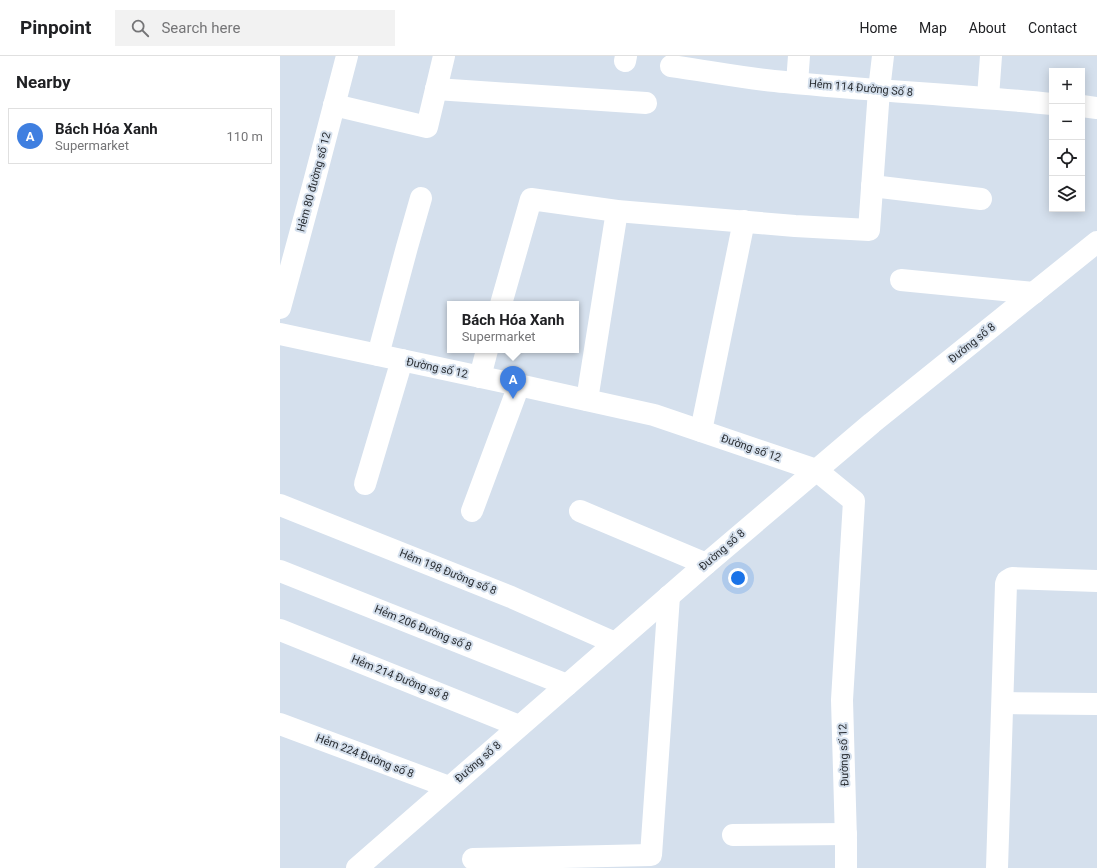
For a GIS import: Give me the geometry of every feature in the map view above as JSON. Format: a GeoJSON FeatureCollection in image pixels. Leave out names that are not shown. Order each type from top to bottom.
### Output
{"type":"FeatureCollection","features":[{"type":"Feature","properties":{"kind":"street","name":"Hẻm 80 đường số 12"},"geometry":{"type":"LineString","coordinates":[[280,308],[347,56]]}},
{"type":"Feature","properties":{"kind":"street"},"geometry":{"type":"LineString","coordinates":[[334,105],[427,127],[444,56]]}},
{"type":"Feature","properties":{"kind":"street"},"geometry":{"type":"LineString","coordinates":[[797,83],[799,56]]}},
{"type":"Feature","properties":{"kind":"street"},"geometry":{"type":"LineString","coordinates":[[502,301],[531,199],[617,211],[795,226],[869,230],[879,90],[883,56]]}},
{"type":"Feature","properties":{"kind":"street"},"geometry":{"type":"LineString","coordinates":[[988,98],[991,56]]}},
{"type":"Feature","properties":{"kind":"street","name":"Hẻm 114 Đường Số 8"},"geometry":{"type":"LineString","coordinates":[[671,66],[783,82],[1049,104]]}},
{"type":"Feature","properties":{"kind":"street"},"geometry":{"type":"LineString","coordinates":[[436,89],[646,103]]}},
{"type":"Feature","properties":{"kind":"street"},"geometry":{"type":"LineString","coordinates":[[1085,106],[1097,108]]}},
{"type":"Feature","properties":{"kind":"street"},"geometry":{"type":"LineString","coordinates":[[872,186],[981,198]]}},
{"type":"Feature","properties":{"kind":"street"},"geometry":{"type":"LineString","coordinates":[[378,355],[421,198]]}},
{"type":"Feature","properties":{"kind":"street"},"geometry":{"type":"LineString","coordinates":[[587,400],[617,211]]}},
{"type":"Feature","properties":{"kind":"street"},"geometry":{"type":"LineString","coordinates":[[701,431],[744,222]]}},
{"type":"Feature","properties":{"kind":"street","name":"Đường số 8"},"geometry":{"type":"LineString","coordinates":[[357,868],[614,643],[816,470],[1034,293],[1095,248]]}},
{"type":"Feature","properties":{"kind":"street"},"geometry":{"type":"LineString","coordinates":[[901,280],[1034,293]]}},
{"type":"Feature","properties":{"kind":"street","name":"Đường số 12"},"geometry":{"type":"LineString","coordinates":[[280,334],[654,415],[816,470],[854,501],[842,700],[846,868]]}},
{"type":"Feature","properties":{"kind":"street"},"geometry":{"type":"LineString","coordinates":[[480,377],[486,353]]}},
{"type":"Feature","properties":{"kind":"street"},"geometry":{"type":"LineString","coordinates":[[365,484],[402,360]]}},
{"type":"Feature","properties":{"kind":"street"},"geometry":{"type":"LineString","coordinates":[[472,512],[519,385]]}},
{"type":"Feature","properties":{"kind":"street","name":"Hẻm 198 Đường số 8"},"geometry":{"type":"LineString","coordinates":[[280,505],[511,597],[614,643]]}},
{"type":"Feature","properties":{"kind":"street"},"geometry":{"type":"LineString","coordinates":[[580,511],[706,564]]}},
{"type":"Feature","properties":{"kind":"street","name":"Hẻm 206 Đường số 8"},"geometry":{"type":"LineString","coordinates":[[280,571],[567,685]]}},
{"type":"Feature","properties":{"kind":"street"},"geometry":{"type":"LineString","coordinates":[[997,868],[1007,581],[1012,578],[1097,581]]}},
{"type":"Feature","properties":{"kind":"street"},"geometry":{"type":"LineString","coordinates":[[473,858],[651,855],[669,596]]}},
{"type":"Feature","properties":{"kind":"street","name":"Hẻm 214 Đường số 8"},"geometry":{"type":"LineString","coordinates":[[280,630],[519,726]]}},
{"type":"Feature","properties":{"kind":"street"},"geometry":{"type":"LineString","coordinates":[[1002,703],[1097,704]]}},
{"type":"Feature","properties":{"kind":"street","name":"Hẻm 224 Đường số 8"},"geometry":{"type":"LineString","coordinates":[[280,724],[449,787]]}},
{"type":"Feature","properties":{"kind":"street"},"geometry":{"type":"LineString","coordinates":[[733,835],[846,834]]}},
{"type":"Feature","properties":{"kind":"place","name":"Bách Hóa Xanh"},"geometry":{"type":"Point","coordinates":[513,399]}}]}
